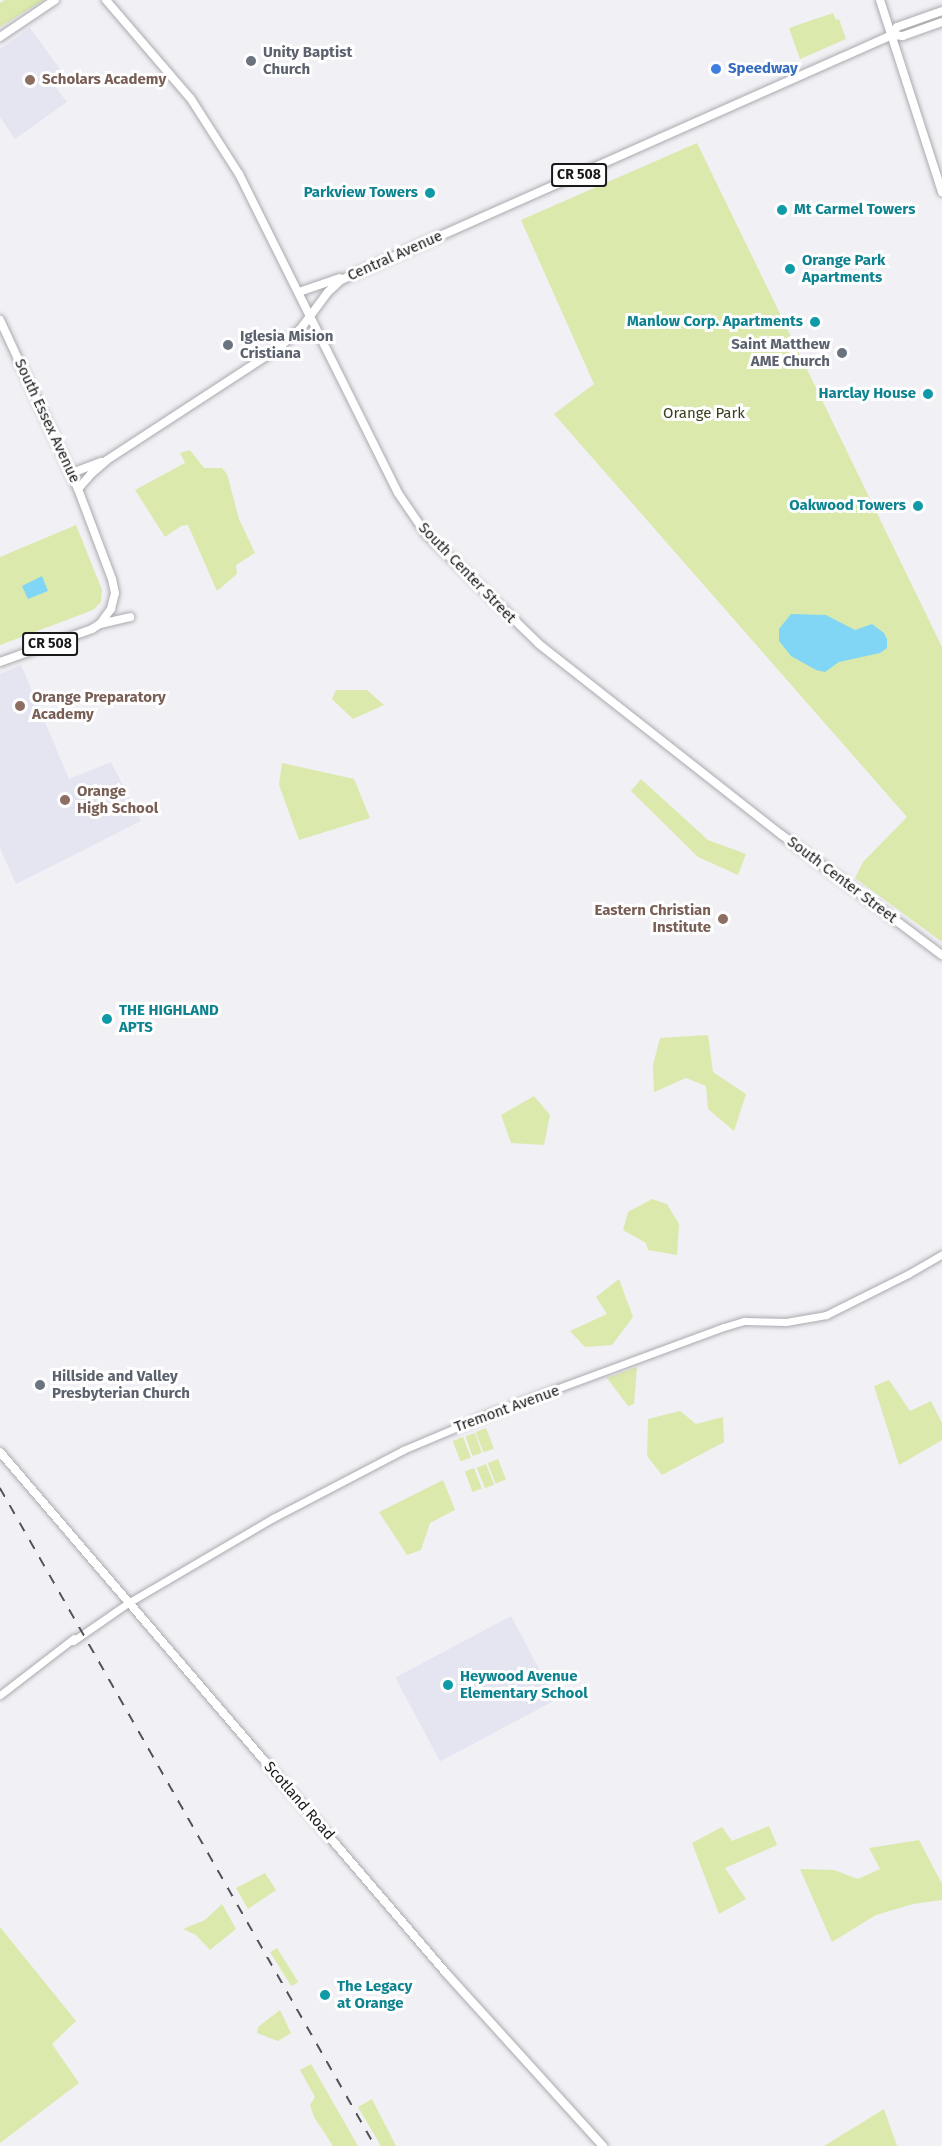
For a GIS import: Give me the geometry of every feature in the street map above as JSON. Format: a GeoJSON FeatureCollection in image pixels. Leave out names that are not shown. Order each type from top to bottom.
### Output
{"type":"FeatureCollection","features":[{"type":"Feature","properties":{"kind":"main road"},"geometry":{"type":"LineString","coordinates":[[0,37],[55,0]]}},
{"type":"Feature","properties":{"kind":"main road","name":"South Center Street"},"geometry":{"type":"LineString","coordinates":[[106,0],[191,99],[239,174],[398,493],[437,546],[539,644],[782,835],[942,955]]}},
{"type":"Feature","properties":{"kind":"main road"},"geometry":{"type":"LineString","coordinates":[[880,0],[942,192]]}},
{"type":"Feature","properties":{"kind":"main road","name":"Central Avenue"},"geometry":{"type":"LineString","coordinates":[[892,35],[897,27],[942,11]]}},
{"type":"Feature","properties":{"kind":"main road","name":"Central Avenue"},"geometry":{"type":"LineString","coordinates":[[78,489],[107,460],[276,350],[311,315],[333,286],[357,272],[892,35],[903,36],[942,22]]}},
{"type":"Feature","properties":{"kind":"main road"},"geometry":{"type":"LineString","coordinates":[[299,292],[357,272]]}},
{"type":"Feature","properties":{"kind":"main road","name":"South Essex Avenue"},"geometry":{"type":"LineString","coordinates":[[0,320],[78,489]]}},
{"type":"Feature","properties":{"kind":"main road"},"geometry":{"type":"LineString","coordinates":[[72,473],[107,460]]}},
{"type":"Feature","properties":{"kind":"main road"},"geometry":{"type":"LineString","coordinates":[[78,489],[112,579],[115,593],[111,609],[100,624]]}},
{"type":"Feature","properties":{"kind":"main road"},"geometry":{"type":"LineString","coordinates":[[100,624],[130,617]]}},
{"type":"Feature","properties":{"kind":"main road","name":"CR 508"},"geometry":{"type":"LineString","coordinates":[[0,662],[100,624]]}},
{"type":"Feature","properties":{"kind":"main road","name":"Scotland Road"},"geometry":{"type":"LineString","coordinates":[[0,1452],[446,1973],[603,2146]]}},
{"type":"Feature","properties":{"kind":"street","name":"Tremont Avenue"},"geometry":{"type":"LineString","coordinates":[[0,1695],[85,1630],[95,1626],[128,1602],[273,1518],[403,1450],[490,1413],[724,1327],[744,1321],[786,1322],[826,1315],[908,1274],[942,1254]]}},
{"type":"Feature","properties":{"kind":"shaded area","name":"Scholars Academy"},"geometry":{"type":"Polygon","coordinates":[[[30,28],[65,76],[53,84],[67,102],[15,139],[0,117],[0,49],[30,28]]]}},
{"type":"Feature","properties":{"kind":"shaded area","name":"Orange High School"},"geometry":{"type":"Polygon","coordinates":[[[21,665],[69,779],[111,762],[141,821],[16,884],[0,848],[0,674],[21,665]]]}},
{"type":"Feature","properties":{"kind":"shaded area"},"geometry":{"type":"Polygon","coordinates":[[[511,1616],[556,1700],[440,1761],[395,1678],[511,1616]]]}},
{"type":"Feature","properties":{"kind":"green space"},"geometry":{"type":"Polygon","coordinates":[[[5,0],[44,0],[0,27],[0,3],[5,0]]]}},
{"type":"Feature","properties":{"kind":"green space"},"geometry":{"type":"Polygon","coordinates":[[[833,13],[836,20],[839,19],[846,39],[800,59],[789,28],[833,13]]]}},
{"type":"Feature","properties":{"kind":"green space","name":"Orange Park"},"geometry":{"type":"Polygon","coordinates":[[[697,143],[942,647],[942,942],[855,878],[863,862],[907,817],[554,414],[594,384],[521,220],[697,143]]]}},
{"type":"Feature","properties":{"kind":"green space"},"geometry":{"type":"Polygon","coordinates":[[[190,450],[204,468],[222,468],[227,474],[239,519],[255,553],[236,565],[237,574],[217,591],[188,525],[181,526],[165,537],[135,490],[185,463],[180,453],[190,450]]]}},
{"type":"Feature","properties":{"kind":"green space"},"geometry":{"type":"Polygon","coordinates":[[[76,525],[102,590],[101,602],[93,610],[0,645],[0,557],[76,525]]]}},
{"type":"Feature","properties":{"kind":"green space"},"geometry":{"type":"Polygon","coordinates":[[[336,690],[367,690],[384,705],[353,719],[332,699],[336,690]]]}},
{"type":"Feature","properties":{"kind":"green space"},"geometry":{"type":"Polygon","coordinates":[[[282,763],[354,779],[370,818],[299,840],[279,785],[282,763]]]}},
{"type":"Feature","properties":{"kind":"green space"},"geometry":{"type":"Polygon","coordinates":[[[641,779],[708,840],[746,854],[738,875],[698,857],[631,791],[641,779]]]}},
{"type":"Feature","properties":{"kind":"green space"},"geometry":{"type":"Polygon","coordinates":[[[708,1035],[713,1072],[746,1094],[734,1131],[708,1109],[706,1086],[686,1078],[654,1092],[653,1065],[660,1038],[708,1035]]]}},
{"type":"Feature","properties":{"kind":"green space"},"geometry":{"type":"Polygon","coordinates":[[[534,1096],[550,1115],[544,1145],[511,1143],[501,1115],[534,1096]]]}},
{"type":"Feature","properties":{"kind":"green space"},"geometry":{"type":"Polygon","coordinates":[[[652,1199],[667,1204],[679,1224],[677,1255],[648,1250],[646,1243],[623,1230],[628,1212],[652,1199]]]}},
{"type":"Feature","properties":{"kind":"green space"},"geometry":{"type":"Polygon","coordinates":[[[619,1279],[633,1317],[612,1345],[585,1347],[570,1331],[607,1314],[596,1297],[619,1279]]]}},
{"type":"Feature","properties":{"kind":"green space"},"geometry":{"type":"Polygon","coordinates":[[[637,1367],[634,1404],[628,1406],[607,1378],[637,1367]]]}},
{"type":"Feature","properties":{"kind":"green space"},"geometry":{"type":"Polygon","coordinates":[[[889,1380],[910,1411],[931,1401],[942,1423],[942,1440],[899,1465],[874,1386],[889,1380]]]}},
{"type":"Feature","properties":{"kind":"green space"},"geometry":{"type":"Polygon","coordinates":[[[680,1411],[696,1424],[723,1417],[724,1442],[662,1475],[647,1456],[648,1419],[680,1411]]]}},
{"type":"Feature","properties":{"kind":"green space"},"geometry":{"type":"Polygon","coordinates":[[[486,1428],[494,1449],[484,1452],[476,1432],[486,1428]]]}},
{"type":"Feature","properties":{"kind":"green space"},"geometry":{"type":"Polygon","coordinates":[[[475,1433],[482,1453],[472,1456],[466,1436],[475,1433]]]}},
{"type":"Feature","properties":{"kind":"green space"},"geometry":{"type":"Polygon","coordinates":[[[463,1437],[471,1458],[461,1461],[453,1441],[463,1437]]]}},
{"type":"Feature","properties":{"kind":"green space"},"geometry":{"type":"Polygon","coordinates":[[[498,1459],[506,1480],[496,1483],[488,1463],[498,1459]]]}},
{"type":"Feature","properties":{"kind":"green space"},"geometry":{"type":"Polygon","coordinates":[[[486,1464],[494,1484],[485,1488],[477,1468],[486,1464]]]}},
{"type":"Feature","properties":{"kind":"green space"},"geometry":{"type":"Polygon","coordinates":[[[474,1468],[482,1489],[473,1492],[465,1472],[474,1468]]]}},
{"type":"Feature","properties":{"kind":"green space"},"geometry":{"type":"Polygon","coordinates":[[[443,1480],[455,1510],[430,1523],[421,1550],[407,1555],[379,1512],[443,1480]]]}},
{"type":"Feature","properties":{"kind":"green space"},"geometry":{"type":"Polygon","coordinates":[[[769,1826],[777,1845],[725,1868],[746,1899],[719,1914],[692,1843],[722,1827],[732,1841],[769,1826]]]}},
{"type":"Feature","properties":{"kind":"green space"},"geometry":{"type":"Polygon","coordinates":[[[919,1840],[942,1884],[942,1900],[913,1904],[876,1915],[832,1942],[800,1869],[834,1870],[858,1879],[880,1869],[869,1848],[919,1840]]]}},
{"type":"Feature","properties":{"kind":"green space"},"geometry":{"type":"Polygon","coordinates":[[[265,1873],[276,1890],[248,1909],[236,1888],[265,1873]]]}},
{"type":"Feature","properties":{"kind":"green space"},"geometry":{"type":"Polygon","coordinates":[[[222,1904],[236,1929],[210,1950],[196,1935],[183,1929],[205,1920],[222,1904]]]}},
{"type":"Feature","properties":{"kind":"green space"},"geometry":{"type":"Polygon","coordinates":[[[0,1927],[76,2021],[52,2044],[79,2083],[0,2143],[0,1927]]]}},
{"type":"Feature","properties":{"kind":"green space"},"geometry":{"type":"Polygon","coordinates":[[[277,1948],[298,1982],[291,1986],[270,1952],[277,1948]]]}},
{"type":"Feature","properties":{"kind":"green space"},"geometry":{"type":"Polygon","coordinates":[[[280,2010],[291,2033],[278,2041],[257,2033],[258,2027],[280,2010]]]}},
{"type":"Feature","properties":{"kind":"green space"},"geometry":{"type":"Polygon","coordinates":[[[311,2064],[358,2146],[333,2146],[314,2117],[310,2105],[315,2097],[300,2070],[311,2064]]]}},
{"type":"Feature","properties":{"kind":"green space"},"geometry":{"type":"Polygon","coordinates":[[[372,2099],[396,2146],[381,2146],[358,2107],[372,2099]]]}},
{"type":"Feature","properties":{"kind":"green space"},"geometry":{"type":"Polygon","coordinates":[[[884,2109],[897,2146],[824,2146],[884,2109]]]}},
{"type":"Feature","properties":{"kind":"water"},"geometry":{"type":"Polygon","coordinates":[[[42,576],[48,591],[28,599],[22,586],[42,576]]]}},
{"type":"Feature","properties":{"kind":"water"},"geometry":{"type":"Polygon","coordinates":[[[791,614],[826,615],[855,630],[872,624],[884,633],[887,648],[880,653],[839,662],[825,672],[816,670],[791,656],[779,641],[779,629],[791,614]]]}},
{"type":"Feature","properties":{"kind":"railway"},"geometry":{"type":"LineString","coordinates":[[0,1488],[375,2146]]}},
{"type":"Feature","properties":{"kind":"place","name":"Unity Baptist Church"},"geometry":{"type":"Point","coordinates":[251,61]}},
{"type":"Feature","properties":{"kind":"place","name":"Speedway"},"geometry":{"type":"Point","coordinates":[716,69]}},
{"type":"Feature","properties":{"kind":"place","name":"Scholars Academy"},"geometry":{"type":"Point","coordinates":[30,80]}},
{"type":"Feature","properties":{"kind":"place","name":"Parkview Towers"},"geometry":{"type":"Point","coordinates":[430,193]}},
{"type":"Feature","properties":{"kind":"place","name":"Mt Carmel Towers"},"geometry":{"type":"Point","coordinates":[782,210]}},
{"type":"Feature","properties":{"kind":"place","name":"Orange Park Apartments"},"geometry":{"type":"Point","coordinates":[790,269]}},
{"type":"Feature","properties":{"kind":"place","name":"Manlow Corp. Apartments"},"geometry":{"type":"Point","coordinates":[815,322]}},
{"type":"Feature","properties":{"kind":"place","name":"Iglesia Mision Cristiana"},"geometry":{"type":"Point","coordinates":[228,345]}},
{"type":"Feature","properties":{"kind":"place","name":"Saint Matthew AME Church"},"geometry":{"type":"Point","coordinates":[842,353]}},
{"type":"Feature","properties":{"kind":"place","name":"Harclay House"},"geometry":{"type":"Point","coordinates":[928,394]}},
{"type":"Feature","properties":{"kind":"place","name":"Oakwood Towers"},"geometry":{"type":"Point","coordinates":[918,506]}},
{"type":"Feature","properties":{"kind":"place","name":"Orange Preparatory Academy"},"geometry":{"type":"Point","coordinates":[20,706]}},
{"type":"Feature","properties":{"kind":"place","name":"Orange High School"},"geometry":{"type":"Point","coordinates":[65,800]}},
{"type":"Feature","properties":{"kind":"place","name":"Eastern Christian Institute"},"geometry":{"type":"Point","coordinates":[723,919]}},
{"type":"Feature","properties":{"kind":"place","name":"THE HIGHLAND APTS"},"geometry":{"type":"Point","coordinates":[107,1019]}},
{"type":"Feature","properties":{"kind":"place","name":"Hillside and Valley Presbyterian Church"},"geometry":{"type":"Point","coordinates":[40,1385]}},
{"type":"Feature","properties":{"kind":"place","name":"Heywood Avenue Elementary School"},"geometry":{"type":"Point","coordinates":[448,1685]}},
{"type":"Feature","properties":{"kind":"place","name":"The Legacy at Orange"},"geometry":{"type":"Point","coordinates":[325,1995]}}]}
